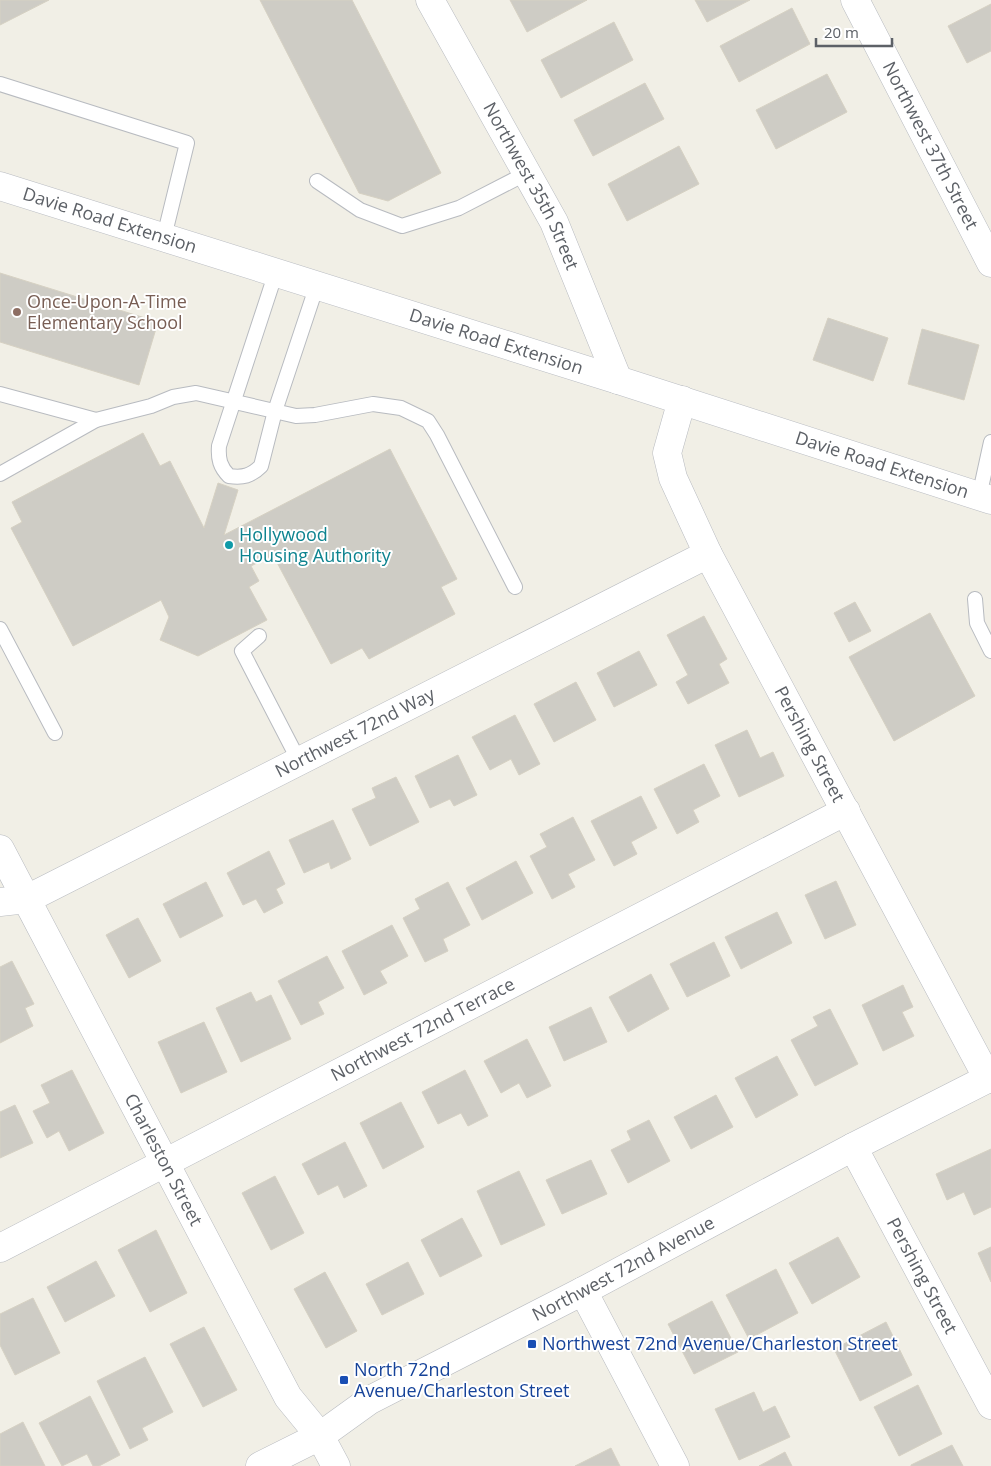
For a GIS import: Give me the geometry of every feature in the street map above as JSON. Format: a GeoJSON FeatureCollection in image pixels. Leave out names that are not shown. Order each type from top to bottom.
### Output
{"type":"FeatureCollection","features":[{"type":"Feature","properties":{"kind":"street","name":"Northwest 35th Street"},"geometry":{"type":"LineString","coordinates":[[430,0],[554,222],[618,380]]}},
{"type":"Feature","properties":{"kind":"street","name":"Northwest 37th Street"},"geometry":{"type":"LineString","coordinates":[[855,0],[991,263]]}},
{"type":"Feature","properties":{"kind":"street","name":"Davie Road Extension"},"geometry":{"type":"LineString","coordinates":[[0,186],[682,400],[985,498]]}},
{"type":"Feature","properties":{"kind":"street","name":"Pershing Street"},"geometry":{"type":"LineString","coordinates":[[682,400],[667,453],[672,478],[708,554],[989,1078]]}},
{"type":"Feature","properties":{"kind":"street","name":"Northwest 72nd Way"},"geometry":{"type":"LineString","coordinates":[[0,902],[27,899],[708,554]]}},
{"type":"Feature","properties":{"kind":"street","name":"Northwest 72nd Terrace"},"geometry":{"type":"LineString","coordinates":[[0,1248],[846,811]]}},
{"type":"Feature","properties":{"kind":"street","name":"Charleston Street"},"geometry":{"type":"LineString","coordinates":[[0,849],[288,1397],[320,1436],[336,1466]]}},
{"type":"Feature","properties":{"kind":"street","name":"Northwest 72nd Avenue"},"geometry":{"type":"LineString","coordinates":[[260,1466],[320,1436],[370,1400],[583,1291],[853,1147],[989,1078]]}},
{"type":"Feature","properties":{"kind":"street","name":"Pershing Street"},"geometry":{"type":"LineString","coordinates":[[853,1147],[991,1405]]}},
{"type":"Feature","properties":{"kind":"street"},"geometry":{"type":"LineString","coordinates":[[583,1291],[675,1466]]}},
{"type":"Feature","properties":{"kind":"lane"},"geometry":{"type":"LineString","coordinates":[[0,84],[187,143],[164,237]]}},
{"type":"Feature","properties":{"kind":"lane"},"geometry":{"type":"LineString","coordinates":[[318,181],[360,210],[402,226],[459,208],[527,173]]}},
{"type":"Feature","properties":{"kind":"lane"},"geometry":{"type":"LineString","coordinates":[[276,272],[219,446],[218,456],[222,468],[230,476],[244,477],[262,466],[275,411],[317,285]]}},
{"type":"Feature","properties":{"kind":"lane"},"geometry":{"type":"LineString","coordinates":[[0,474],[96,420],[151,406],[173,397],[187,394],[196,393],[296,416],[315,415],[373,404],[401,408],[428,421],[437,435],[515,587]]}},
{"type":"Feature","properties":{"kind":"lane"},"geometry":{"type":"LineString","coordinates":[[0,394],[96,420]]}},
{"type":"Feature","properties":{"kind":"lane"},"geometry":{"type":"LineString","coordinates":[[985,498],[991,442]]}},
{"type":"Feature","properties":{"kind":"lane"},"geometry":{"type":"LineString","coordinates":[[975,599],[977,623],[991,651]]}},
{"type":"Feature","properties":{"kind":"lane"},"geometry":{"type":"LineString","coordinates":[[0,629],[56,733]]}},
{"type":"Feature","properties":{"kind":"lane"},"geometry":{"type":"LineString","coordinates":[[259,636],[242,652],[299,761]]}},
{"type":"Feature","properties":{"kind":"building"},"geometry":{"type":"Polygon","coordinates":[[[0,0],[49,0],[0,25],[0,0]]]}},
{"type":"Feature","properties":{"kind":"building"},"geometry":{"type":"Polygon","coordinates":[[[260,0],[352,0],[441,173],[388,201],[359,193],[260,0]]]}},
{"type":"Feature","properties":{"kind":"building"},"geometry":{"type":"Polygon","coordinates":[[[510,0],[587,0],[527,32],[510,0]]]}},
{"type":"Feature","properties":{"kind":"building"},"geometry":{"type":"Polygon","coordinates":[[[695,0],[750,0],[707,22],[695,0]]]}},
{"type":"Feature","properties":{"kind":"building"},"geometry":{"type":"Polygon","coordinates":[[[991,4],[991,51],[967,63],[948,26],[991,4]]]}},
{"type":"Feature","properties":{"kind":"building"},"geometry":{"type":"Polygon","coordinates":[[[792,8],[810,44],[739,82],[720,46],[792,8]]]}},
{"type":"Feature","properties":{"kind":"building"},"geometry":{"type":"Polygon","coordinates":[[[614,22],[633,60],[561,98],[541,60],[614,22]]]}},
{"type":"Feature","properties":{"kind":"building"},"geometry":{"type":"Polygon","coordinates":[[[827,74],[847,112],[776,149],[756,110],[827,74]]]}},
{"type":"Feature","properties":{"kind":"building"},"geometry":{"type":"Polygon","coordinates":[[[645,83],[664,119],[593,156],[574,120],[645,83]]]}},
{"type":"Feature","properties":{"kind":"building"},"geometry":{"type":"Polygon","coordinates":[[[679,146],[699,184],[627,221],[608,184],[679,146]]]}},
{"type":"Feature","properties":{"kind":"building"},"geometry":{"type":"Polygon","coordinates":[[[0,273],[158,322],[139,385],[0,342],[0,273]]]}},
{"type":"Feature","properties":{"kind":"building"},"geometry":{"type":"Polygon","coordinates":[[[828,318],[888,338],[873,381],[813,360],[828,318]]]}},
{"type":"Feature","properties":{"kind":"building"},"geometry":{"type":"Polygon","coordinates":[[[922,329],[979,345],[964,400],[908,384],[922,329]]]}},
{"type":"Feature","properties":{"kind":"building","name":"Hollywood Housing Authority"},"geometry":{"type":"Polygon","coordinates":[[[143,433],[160,466],[170,461],[204,528],[218,483],[238,490],[224,535],[390,449],[457,579],[441,587],[455,614],[369,659],[362,648],[331,664],[273,555],[251,566],[259,581],[249,587],[267,620],[198,656],[160,640],[169,617],[161,600],[73,646],[11,528],[22,522],[12,502],[143,433]]]}},
{"type":"Feature","properties":{"kind":"building"},"geometry":{"type":"Polygon","coordinates":[[[855,602],[871,631],[849,642],[834,613],[855,602]]]}},
{"type":"Feature","properties":{"kind":"building"},"geometry":{"type":"Polygon","coordinates":[[[930,613],[975,696],[894,741],[849,657],[930,613]]]}},
{"type":"Feature","properties":{"kind":"building"},"geometry":{"type":"Polygon","coordinates":[[[704,616],[727,659],[719,664],[729,683],[688,704],[676,682],[688,675],[667,635],[704,616]]]}},
{"type":"Feature","properties":{"kind":"building"},"geometry":{"type":"Polygon","coordinates":[[[639,651],[657,685],[614,707],[597,673],[639,651]]]}},
{"type":"Feature","properties":{"kind":"building"},"geometry":{"type":"Polygon","coordinates":[[[576,682],[596,720],[554,742],[534,704],[576,682]]]}},
{"type":"Feature","properties":{"kind":"building"},"geometry":{"type":"Polygon","coordinates":[[[515,715],[540,764],[519,775],[511,759],[490,770],[472,737],[515,715]]]}},
{"type":"Feature","properties":{"kind":"building"},"geometry":{"type":"Polygon","coordinates":[[[747,730],[760,758],[773,752],[784,776],[739,797],[715,745],[747,730]]]}},
{"type":"Feature","properties":{"kind":"building"},"geometry":{"type":"Polygon","coordinates":[[[458,755],[477,795],[454,806],[450,799],[430,808],[415,776],[458,755]]]}},
{"type":"Feature","properties":{"kind":"building"},"geometry":{"type":"Polygon","coordinates":[[[704,764],[720,796],[693,810],[699,822],[677,834],[654,789],[704,764]]]}},
{"type":"Feature","properties":{"kind":"building"},"geometry":{"type":"Polygon","coordinates":[[[396,777],[419,822],[370,846],[352,809],[376,798],[372,788],[396,777]]]}},
{"type":"Feature","properties":{"kind":"building"},"geometry":{"type":"Polygon","coordinates":[[[641,796],[657,828],[631,842],[637,854],[614,866],[591,821],[641,796]]]}},
{"type":"Feature","properties":{"kind":"building"},"geometry":{"type":"Polygon","coordinates":[[[573,817],[595,860],[568,874],[575,887],[552,899],[530,856],[547,847],[540,834],[573,817]]]}},
{"type":"Feature","properties":{"kind":"building"},"geometry":{"type":"Polygon","coordinates":[[[333,820],[351,859],[331,869],[329,862],[304,873],[289,840],[333,820]]]}},
{"type":"Feature","properties":{"kind":"building"},"geometry":{"type":"Polygon","coordinates":[[[269,851],[285,884],[276,889],[283,903],[264,913],[256,899],[243,905],[227,873],[269,851]]]}},
{"type":"Feature","properties":{"kind":"building"},"geometry":{"type":"Polygon","coordinates":[[[516,861],[533,893],[482,920],[466,888],[516,861]]]}},
{"type":"Feature","properties":{"kind":"building"},"geometry":{"type":"Polygon","coordinates":[[[836,881],[856,925],[825,939],[805,895],[836,881]]]}},
{"type":"Feature","properties":{"kind":"building"},"geometry":{"type":"Polygon","coordinates":[[[206,882],[223,916],[180,938],[163,904],[206,882]]]}},
{"type":"Feature","properties":{"kind":"building"},"geometry":{"type":"Polygon","coordinates":[[[448,882],[470,925],[443,939],[448,951],[425,962],[403,918],[420,909],[415,899],[448,882]]]}},
{"type":"Feature","properties":{"kind":"building"},"geometry":{"type":"Polygon","coordinates":[[[777,912],[792,943],[741,969],[725,937],[777,912]]]}},
{"type":"Feature","properties":{"kind":"building"},"geometry":{"type":"Polygon","coordinates":[[[138,918],[161,961],[129,978],[106,935],[138,918]]]}},
{"type":"Feature","properties":{"kind":"building"},"geometry":{"type":"Polygon","coordinates":[[[392,925],[408,956],[380,971],[387,983],[364,995],[342,951],[392,925]]]}},
{"type":"Feature","properties":{"kind":"building"},"geometry":{"type":"Polygon","coordinates":[[[714,942],[730,976],[687,997],[670,964],[714,942]]]}},
{"type":"Feature","properties":{"kind":"building"},"geometry":{"type":"Polygon","coordinates":[[[327,956],[344,988],[318,1002],[324,1014],[301,1025],[278,981],[327,956]]]}},
{"type":"Feature","properties":{"kind":"building"},"geometry":{"type":"Polygon","coordinates":[[[12,961],[34,1004],[25,1008],[33,1026],[0,1043],[0,967],[12,961]]]}},
{"type":"Feature","properties":{"kind":"building"},"geometry":{"type":"Polygon","coordinates":[[[651,974],[669,1009],[628,1032],[609,997],[651,974]]]}},
{"type":"Feature","properties":{"kind":"building"},"geometry":{"type":"Polygon","coordinates":[[[903,985],[913,1007],[902,1012],[914,1036],[883,1051],[862,1005],[903,985]]]}},
{"type":"Feature","properties":{"kind":"building"},"geometry":{"type":"Polygon","coordinates":[[[251,992],[256,1002],[271,995],[291,1039],[241,1062],[216,1008],[251,992]]]}},
{"type":"Feature","properties":{"kind":"building"},"geometry":{"type":"Polygon","coordinates":[[[591,1007],[607,1042],[564,1061],[549,1027],[591,1007]]]}},
{"type":"Feature","properties":{"kind":"building"},"geometry":{"type":"Polygon","coordinates":[[[830,1009],[858,1064],[815,1086],[791,1040],[818,1026],[813,1017],[830,1009]]]}},
{"type":"Feature","properties":{"kind":"building"},"geometry":{"type":"Polygon","coordinates":[[[204,1022],[227,1072],[181,1093],[158,1042],[204,1022]]]}},
{"type":"Feature","properties":{"kind":"building"},"geometry":{"type":"Polygon","coordinates":[[[527,1039],[551,1086],[527,1098],[519,1083],[501,1093],[484,1061],[527,1039]]]}},
{"type":"Feature","properties":{"kind":"building"},"geometry":{"type":"Polygon","coordinates":[[[777,1056],[798,1095],[756,1118],[735,1078],[777,1056]]]}},
{"type":"Feature","properties":{"kind":"building"},"geometry":{"type":"Polygon","coordinates":[[[72,1070],[104,1133],[69,1151],[59,1131],[47,1138],[33,1111],[50,1103],[41,1085],[72,1070]]]}},
{"type":"Feature","properties":{"kind":"building"},"geometry":{"type":"Polygon","coordinates":[[[465,1070],[488,1116],[468,1126],[461,1113],[438,1124],[422,1092],[465,1070]]]}},
{"type":"Feature","properties":{"kind":"building"},"geometry":{"type":"Polygon","coordinates":[[[716,1095],[733,1127],[691,1149],[674,1117],[716,1095]]]}},
{"type":"Feature","properties":{"kind":"building"},"geometry":{"type":"Polygon","coordinates":[[[401,1102],[424,1147],[383,1169],[360,1123],[401,1102]]]}},
{"type":"Feature","properties":{"kind":"building"},"geometry":{"type":"Polygon","coordinates":[[[15,1105],[33,1143],[0,1158],[0,1112],[15,1105]]]}},
{"type":"Feature","properties":{"kind":"building"},"geometry":{"type":"Polygon","coordinates":[[[649,1120],[670,1161],[628,1183],[611,1150],[631,1140],[627,1131],[649,1120]]]}},
{"type":"Feature","properties":{"kind":"building"},"geometry":{"type":"Polygon","coordinates":[[[345,1142],[367,1186],[344,1198],[338,1185],[318,1195],[302,1164],[345,1142]]]}},
{"type":"Feature","properties":{"kind":"building"},"geometry":{"type":"Polygon","coordinates":[[[991,1149],[991,1207],[974,1215],[964,1192],[947,1200],[936,1174],[991,1149]]]}},
{"type":"Feature","properties":{"kind":"building"},"geometry":{"type":"Polygon","coordinates":[[[591,1160],[607,1194],[562,1214],[546,1180],[591,1160]]]}},
{"type":"Feature","properties":{"kind":"building"},"geometry":{"type":"Polygon","coordinates":[[[519,1171],[545,1225],[501,1245],[477,1191],[519,1171]]]}},
{"type":"Feature","properties":{"kind":"building"},"geometry":{"type":"Polygon","coordinates":[[[275,1176],[304,1233],[271,1250],[242,1193],[275,1176]]]}},
{"type":"Feature","properties":{"kind":"building"},"geometry":{"type":"Polygon","coordinates":[[[462,1218],[482,1256],[440,1277],[421,1240],[462,1218]]]}},
{"type":"Feature","properties":{"kind":"building"},"geometry":{"type":"Polygon","coordinates":[[[156,1230],[187,1293],[150,1312],[118,1250],[156,1230]]]}},
{"type":"Feature","properties":{"kind":"building"},"geometry":{"type":"Polygon","coordinates":[[[838,1237],[860,1277],[812,1304],[789,1263],[838,1237]]]}},
{"type":"Feature","properties":{"kind":"building"},"geometry":{"type":"Polygon","coordinates":[[[991,1247],[991,1282],[978,1253],[991,1247]]]}},
{"type":"Feature","properties":{"kind":"building"},"geometry":{"type":"Polygon","coordinates":[[[96,1261],[115,1296],[65,1322],[47,1287],[96,1261]]]}},
{"type":"Feature","properties":{"kind":"building"},"geometry":{"type":"Polygon","coordinates":[[[408,1262],[424,1294],[382,1315],[366,1284],[408,1262]]]}},
{"type":"Feature","properties":{"kind":"building"},"geometry":{"type":"Polygon","coordinates":[[[776,1269],[798,1313],[749,1339],[726,1295],[776,1269]]]}},
{"type":"Feature","properties":{"kind":"building"},"geometry":{"type":"Polygon","coordinates":[[[325,1272],[357,1331],[326,1348],[294,1289],[325,1272]]]}},
{"type":"Feature","properties":{"kind":"building"},"geometry":{"type":"Polygon","coordinates":[[[33,1298],[60,1353],[15,1375],[0,1345],[0,1314],[33,1298]]]}},
{"type":"Feature","properties":{"kind":"building"},"geometry":{"type":"Polygon","coordinates":[[[712,1301],[738,1352],[694,1374],[668,1324],[712,1301]]]}},
{"type":"Feature","properties":{"kind":"building"},"geometry":{"type":"Polygon","coordinates":[[[886,1322],[912,1375],[860,1401],[834,1349],[886,1322]]]}},
{"type":"Feature","properties":{"kind":"building"},"geometry":{"type":"Polygon","coordinates":[[[204,1327],[237,1390],[203,1407],[170,1344],[204,1327]]]}},
{"type":"Feature","properties":{"kind":"building"},"geometry":{"type":"Polygon","coordinates":[[[145,1357],[173,1412],[142,1428],[148,1440],[130,1449],[97,1381],[145,1357]]]}},
{"type":"Feature","properties":{"kind":"building"},"geometry":{"type":"Polygon","coordinates":[[[918,1385],[942,1434],[899,1456],[874,1407],[918,1385]]]}},
{"type":"Feature","properties":{"kind":"building"},"geometry":{"type":"Polygon","coordinates":[[[754,1392],[763,1412],[775,1406],[790,1437],[739,1460],[715,1409],[754,1392]]]}},
{"type":"Feature","properties":{"kind":"building"},"geometry":{"type":"Polygon","coordinates":[[[90,1396],[120,1455],[99,1466],[93,1466],[87,1454],[62,1466],[39,1423],[90,1396]]]}},
{"type":"Feature","properties":{"kind":"building"},"geometry":{"type":"Polygon","coordinates":[[[23,1422],[45,1466],[0,1466],[0,1434],[23,1422]]]}},
{"type":"Feature","properties":{"kind":"building"},"geometry":{"type":"Polygon","coordinates":[[[952,1445],[963,1466],[911,1466],[911,1465],[952,1445]]]}},
{"type":"Feature","properties":{"kind":"building"},"geometry":{"type":"Polygon","coordinates":[[[611,1448],[620,1466],[575,1466],[611,1448]]]}},
{"type":"Feature","properties":{"kind":"building"},"geometry":{"type":"Polygon","coordinates":[[[785,1452],[792,1466],[759,1466],[785,1452]]]}},
{"type":"Feature","properties":{"kind":"place","name":"Once-Upon-A-Time Elementary School"},"geometry":{"type":"Point","coordinates":[17,312]}},
{"type":"Feature","properties":{"kind":"place","name":"Hollywood Housing Authority"},"geometry":{"type":"Point","coordinates":[229,545]}},
{"type":"Feature","properties":{"kind":"place","name":"Northwest 72nd Avenue/Charleston Street"},"geometry":{"type":"Point","coordinates":[532,1344]}},
{"type":"Feature","properties":{"kind":"place","name":"North 72nd Avenue/Charleston Street"},"geometry":{"type":"Point","coordinates":[344,1380]}}]}
